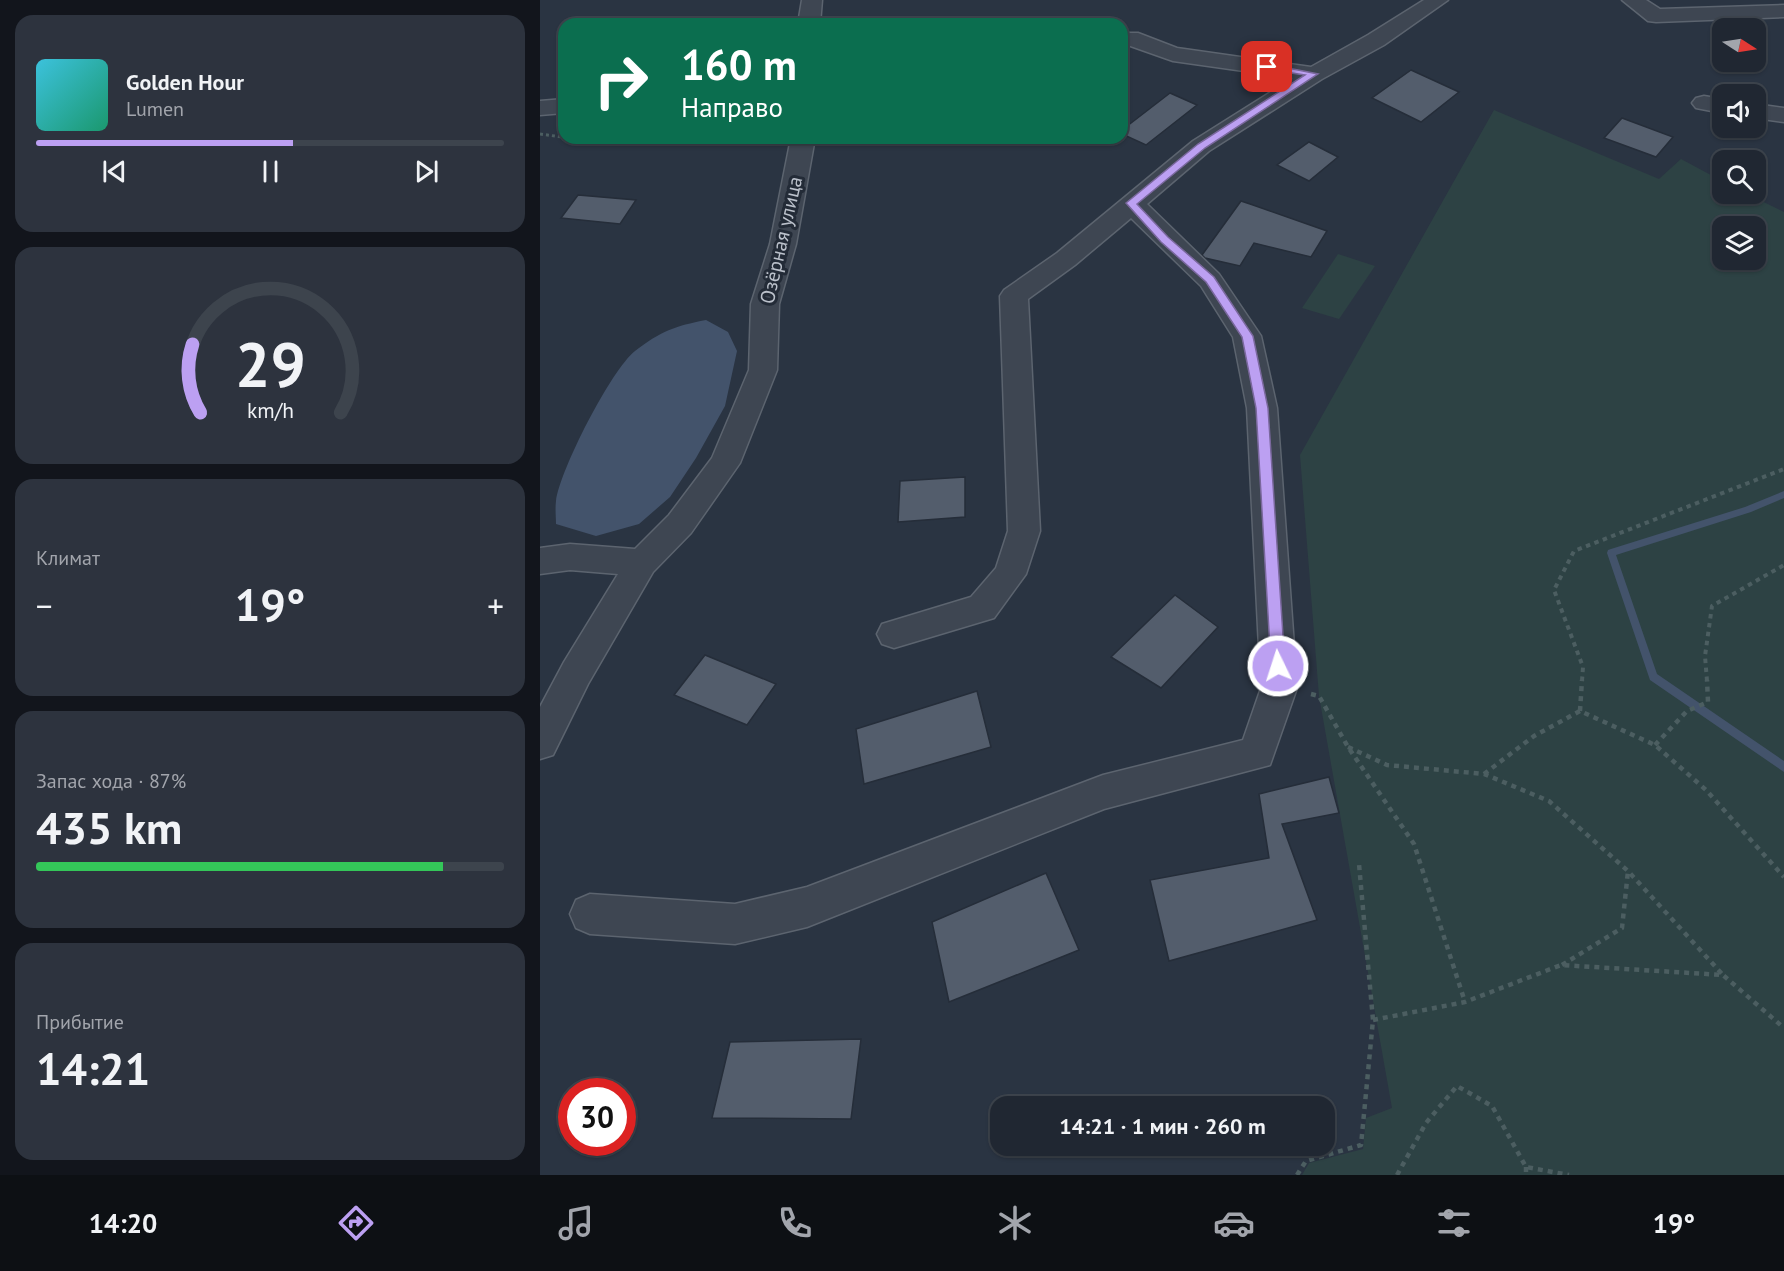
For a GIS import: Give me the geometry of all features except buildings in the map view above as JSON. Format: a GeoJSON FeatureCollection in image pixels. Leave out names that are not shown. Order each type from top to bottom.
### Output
{"type":"FeatureCollection","features":[{"type":"Feature","properties":{"kind":"street"},"geometry":{"type":"LineString","coordinates":[[810,18],[812,0]]}},
{"type":"Feature","properties":{"kind":"street"},"geometry":{"type":"LineString","coordinates":[[894,634],[982,608],[1010,574],[1024,531],[1014,296],[1066,259],[1201,146],[1314,74],[1376,40],[1438,0]]}},
{"type":"Feature","properties":{"kind":"street"},"geometry":{"type":"LineString","coordinates":[[1632,0],[1656,16],[1784,11]]}},
{"type":"Feature","properties":{"kind":"street"},"geometry":{"type":"LineString","coordinates":[[1130,38],[1173,54],[1314,74]]}},
{"type":"Feature","properties":{"kind":"street"},"geometry":{"type":"LineString","coordinates":[[540,108],[558,106]]}},
{"type":"Feature","properties":{"kind":"street"},"geometry":{"type":"LineString","coordinates":[[1766,113],[1784,115]]}},
{"type":"Feature","properties":{"kind":"street","name":"Озёрная улица"},"geometry":{"type":"LineString","coordinates":[[540,743],[576,673],[642,563],[680,524],[725,463],[763,370],[765,304],[783,244],[802,144]]}},
{"type":"Feature","properties":{"kind":"street"},"geometry":{"type":"LineString","coordinates":[[590,914],[735,924],[745,922],[807,907],[1103,792],[1257,753],[1279,688],[1262,408],[1247,336],[1210,280],[1165,239],[1131,203]]}},
{"type":"Feature","properties":{"kind":"street"},"geometry":{"type":"LineString","coordinates":[[540,542],[555,559],[642,563]]}},
{"type":"Feature","properties":{"kind":"path"},"geometry":{"type":"LineString","coordinates":[[540,134],[558,136]]}},
{"type":"Feature","properties":{"kind":"path"},"geometry":{"type":"LineString","coordinates":[[1580,711],[1583,668],[1554,590],[1574,551],[1784,469]]}},
{"type":"Feature","properties":{"kind":"path"},"geometry":{"type":"LineString","coordinates":[[1655,745],[1687,711],[1708,702],[1706,656],[1712,606],[1784,565]]}},
{"type":"Feature","properties":{"kind":"path"},"geometry":{"type":"LineString","coordinates":[[1319,696],[1348,747],[1414,844],[1465,1002]]}},
{"type":"Feature","properties":{"kind":"path"},"geometry":{"type":"LineString","coordinates":[[1580,711],[1655,745],[1706,790],[1784,877]]}},
{"type":"Feature","properties":{"kind":"path"},"geometry":{"type":"LineString","coordinates":[[1484,774],[1534,736],[1580,711]]}},
{"type":"Feature","properties":{"kind":"path"},"geometry":{"type":"LineString","coordinates":[[1348,747],[1388,765],[1484,774],[1549,801],[1628,871],[1723,975],[1784,1028]]}},
{"type":"Feature","properties":{"kind":"path"},"geometry":{"type":"LineString","coordinates":[[1297,1175],[1305,1161],[1361,1145],[1373,1020],[1359,864]]}},
{"type":"Feature","properties":{"kind":"path"},"geometry":{"type":"LineString","coordinates":[[1373,1020],[1465,1002],[1561,965],[1622,928],[1628,871]]}},
{"type":"Feature","properties":{"kind":"path"},"geometry":{"type":"LineString","coordinates":[[1561,965],[1723,975]]}},
{"type":"Feature","properties":{"kind":"path"},"geometry":{"type":"LineString","coordinates":[[1397,1175],[1426,1123],[1457,1086],[1492,1106],[1526,1167],[1527,1175]]}},
{"type":"Feature","properties":{"kind":"path"},"geometry":{"type":"LineString","coordinates":[[1526,1167],[1569,1175]]}},
{"type":"Feature","properties":{"kind":"green space"},"geometry":{"type":"Polygon","coordinates":[[[1494,110],[1659,179],[1681,159],[1712,176],[1712,204],[1766,203],[1784,212],[1784,1175],[1302,1175],[1309,1163],[1363,1149],[1366,1118],[1392,1108],[1319,696],[1300,455],[1494,110]]]}},
{"type":"Feature","properties":{"kind":"green space"},"geometry":{"type":"Polygon","coordinates":[[[1338,254],[1375,266],[1339,319],[1302,308],[1338,254]]]}},
{"type":"Feature","properties":{"kind":"water"},"geometry":{"type":"Polygon","coordinates":[[[706,320],[728,332],[737,351],[725,406],[696,458],[670,497],[639,524],[596,536],[556,524],[556,501],[567,467],[576,445],[613,378],[635,351],[661,334],[677,327],[706,320]]]}},
{"type":"Feature","properties":{"kind":"waterway"},"geometry":{"type":"LineString","coordinates":[[1784,494],[1748,510],[1611,553],[1653,677],[1784,767]]}},
{"type":"Feature","properties":{"kind":"route"},"geometry":{"type":"LineString","coordinates":[[1267,67],[1314,74],[1201,146],[1131,203],[1165,239],[1210,280],[1247,336],[1262,408],[1268,534],[1278,666]]}}]}
